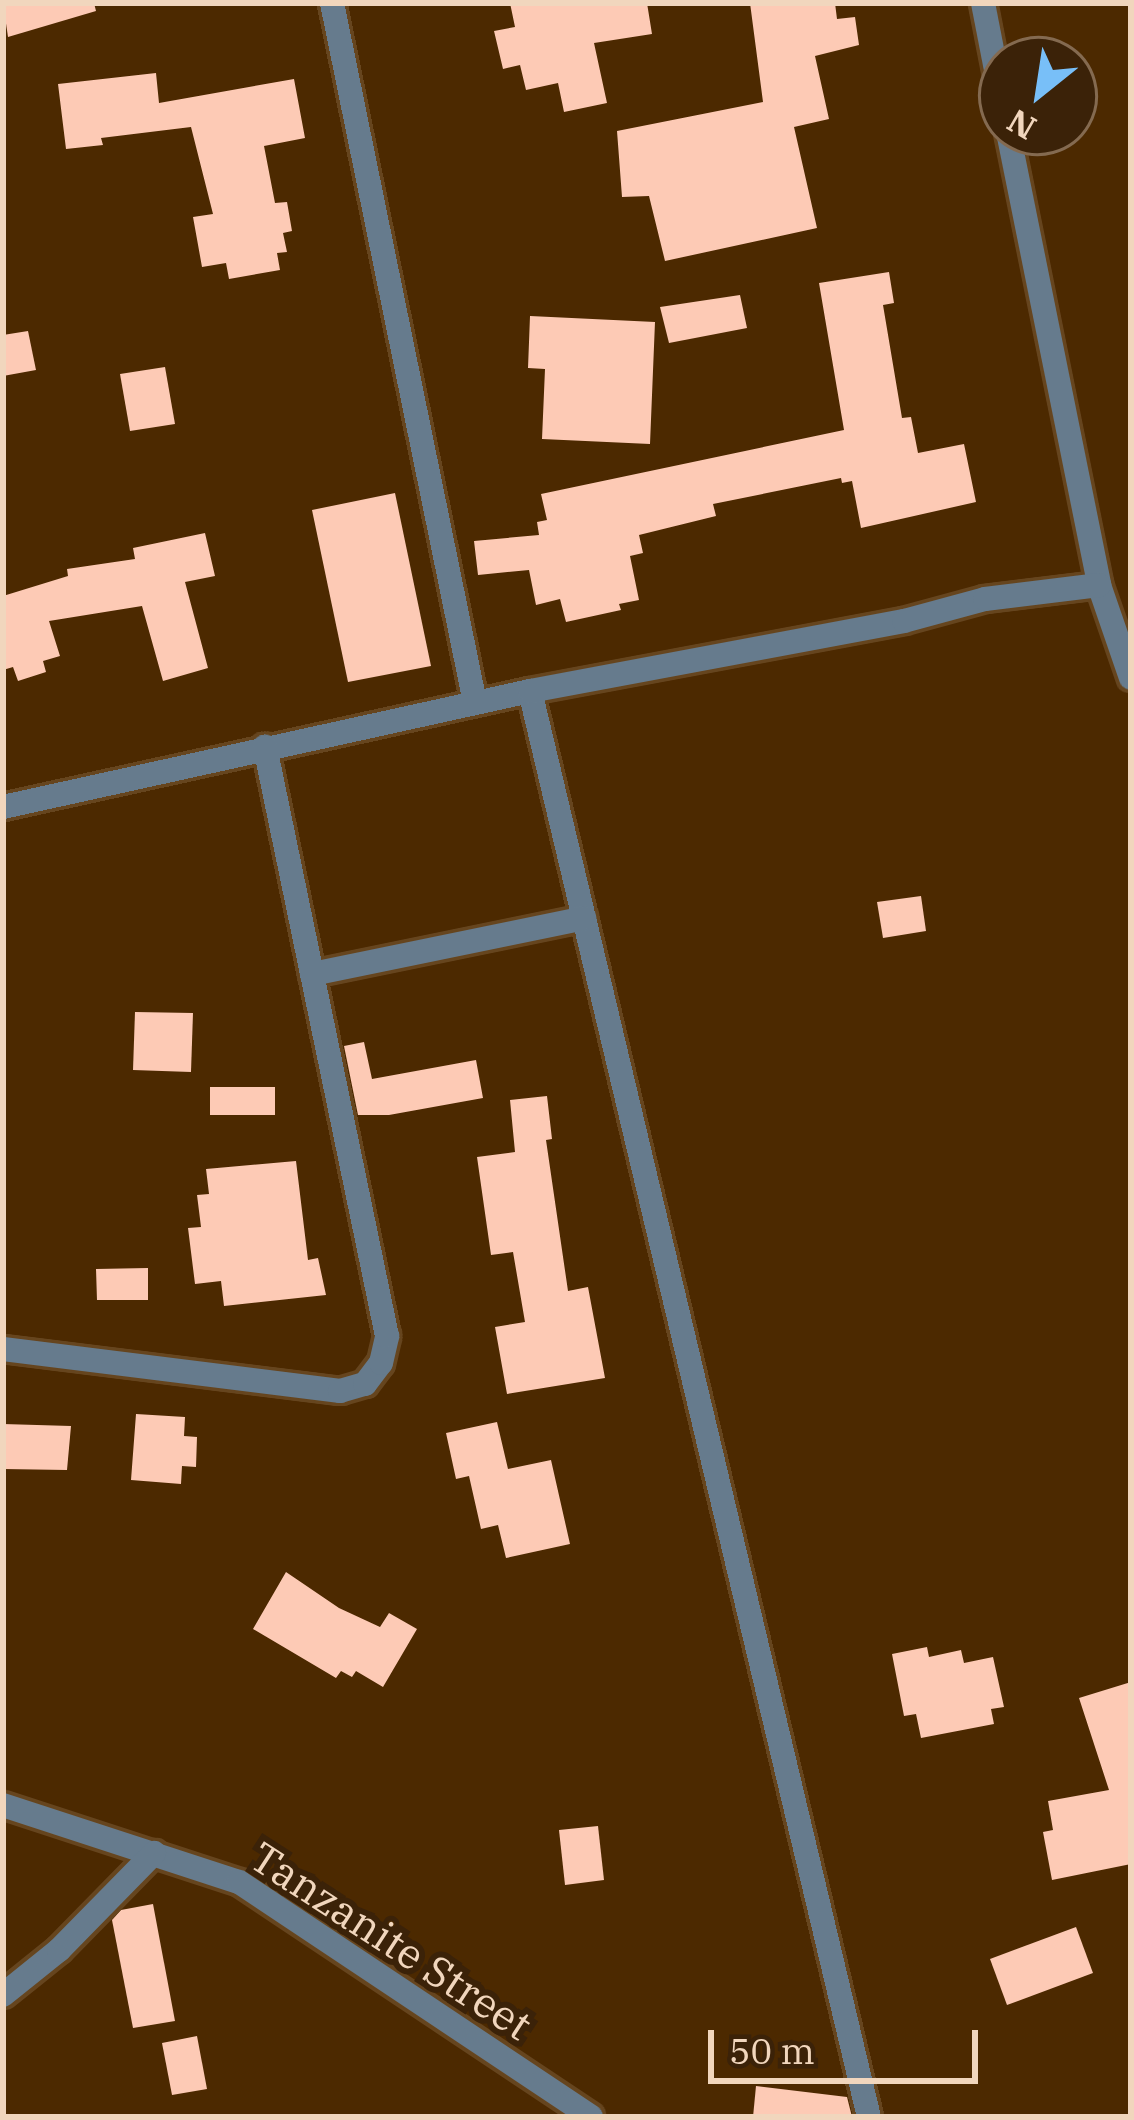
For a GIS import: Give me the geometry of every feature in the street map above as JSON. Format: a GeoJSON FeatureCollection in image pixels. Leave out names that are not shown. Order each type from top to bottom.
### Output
{"type":"FeatureCollection","features":[{"type":"Feature","properties":{"kind":"street"},"geometry":{"type":"LineString","coordinates":[[332,3],[475,703]]}},
{"type":"Feature","properties":{"kind":"street"},"geometry":{"type":"LineString","coordinates":[[982,3],[989,36]]}},
{"type":"Feature","properties":{"kind":"street"},"geometry":{"type":"LineString","coordinates":[[1013,156],[1099,585],[1131,678]]}},
{"type":"Feature","properties":{"kind":"street"},"geometry":{"type":"LineString","coordinates":[[3,807],[530,691],[904,621],[985,599],[1099,585]]}},
{"type":"Feature","properties":{"kind":"street"},"geometry":{"type":"LineString","coordinates":[[530,691],[869,2117]]}},
{"type":"Feature","properties":{"kind":"street"},"geometry":{"type":"LineString","coordinates":[[3,1349],[340,1391],[365,1384],[380,1363],[387,1336],[265,747]]}},
{"type":"Feature","properties":{"kind":"street"},"geometry":{"type":"LineString","coordinates":[[312,974],[584,918]]}},
{"type":"Feature","properties":{"kind":"street","name":"Tanzanite Street"},"geometry":{"type":"LineString","coordinates":[[3,1805],[239,1882],[591,2117]]}},
{"type":"Feature","properties":{"kind":"street"},"geometry":{"type":"LineString","coordinates":[[3,1995],[59,1950],[154,1853]]}},
{"type":"Feature","properties":{"kind":"building"},"geometry":{"type":"Polygon","coordinates":[[[3,3],[94,3],[96,11],[8,37],[3,3]]]}},
{"type":"Feature","properties":{"kind":"building"},"geometry":{"type":"Polygon","coordinates":[[[510,3],[647,3],[652,34],[594,43],[607,103],[564,112],[558,83],[526,90],[520,65],[503,69],[494,31],[515,27],[510,3]]]}},
{"type":"Feature","properties":{"kind":"building"},"geometry":{"type":"Polygon","coordinates":[[[750,3],[835,3],[837,19],[855,17],[859,45],[815,56],[829,119],[794,127],[817,228],[665,261],[649,196],[622,197],[617,131],[763,102],[750,3]]]}},
{"type":"Feature","properties":{"kind":"building"},"geometry":{"type":"Polygon","coordinates":[[[156,73],[159,103],[294,79],[305,138],[264,146],[275,203],[287,202],[292,231],[283,233],[287,252],[277,253],[280,270],[229,279],[226,263],[202,267],[193,217],[213,214],[191,127],[101,138],[103,145],[66,149],[58,84],[156,73]]]}},
{"type":"Feature","properties":{"kind":"building"},"geometry":{"type":"Polygon","coordinates":[[[889,272],[894,303],[883,305],[902,418],[911,417],[918,453],[964,444],[976,502],[861,528],[852,481],[842,483],[841,478],[713,504],[716,516],[639,535],[643,553],[630,556],[639,600],[619,604],[621,610],[566,622],[560,599],[536,605],[529,570],[478,575],[474,541],[539,535],[537,522],[547,520],[541,494],[844,430],[819,283],[889,272]]]}},
{"type":"Feature","properties":{"kind":"building"},"geometry":{"type":"Polygon","coordinates":[[[740,295],[747,328],[669,343],[660,307],[740,295]]]}},
{"type":"Feature","properties":{"kind":"building"},"geometry":{"type":"Polygon","coordinates":[[[530,316],[655,322],[650,444],[542,439],[545,369],[528,368],[530,316]]]}},
{"type":"Feature","properties":{"kind":"building"},"geometry":{"type":"Polygon","coordinates":[[[28,331],[36,370],[3,376],[3,335],[28,331]]]}},
{"type":"Feature","properties":{"kind":"building"},"geometry":{"type":"Polygon","coordinates":[[[165,367],[175,424],[130,431],[120,374],[165,367]]]}},
{"type":"Feature","properties":{"kind":"building"},"geometry":{"type":"Polygon","coordinates":[[[395,493],[431,666],[348,682],[312,510],[395,493]]]}},
{"type":"Feature","properties":{"kind":"building"},"geometry":{"type":"Polygon","coordinates":[[[205,533],[215,576],[185,582],[208,668],[163,681],[142,606],[49,621],[60,656],[43,661],[46,672],[18,681],[13,667],[3,670],[3,596],[68,576],[67,569],[135,559],[133,548],[205,533]]]}},
{"type":"Feature","properties":{"kind":"building"},"geometry":{"type":"Polygon","coordinates":[[[921,896],[926,931],[883,938],[877,902],[921,896]]]}},
{"type":"Feature","properties":{"kind":"building"},"geometry":{"type":"Polygon","coordinates":[[[135,1012],[193,1013],[191,1072],[133,1070],[135,1012]]]}},
{"type":"Feature","properties":{"kind":"building"},"geometry":{"type":"Polygon","coordinates":[[[364,1042],[372,1079],[476,1060],[483,1098],[389,1115],[358,1115],[344,1046],[364,1042]]]}},
{"type":"Feature","properties":{"kind":"building"},"geometry":{"type":"Polygon","coordinates":[[[210,1087],[275,1087],[275,1115],[210,1115],[210,1087]]]}},
{"type":"Feature","properties":{"kind":"building"},"geometry":{"type":"Polygon","coordinates":[[[547,1096],[552,1139],[546,1140],[568,1291],[588,1287],[605,1378],[507,1394],[495,1327],[525,1322],[513,1252],[491,1255],[477,1157],[515,1152],[510,1100],[547,1096]]]}},
{"type":"Feature","properties":{"kind":"building"},"geometry":{"type":"Polygon","coordinates":[[[296,1161],[308,1260],[318,1258],[326,1295],[224,1306],[221,1281],[195,1284],[188,1228],[201,1227],[197,1195],[209,1194],[206,1169],[296,1161]]]}},
{"type":"Feature","properties":{"kind":"building"},"geometry":{"type":"Polygon","coordinates":[[[148,1268],[148,1300],[97,1300],[96,1269],[148,1268]]]}},
{"type":"Feature","properties":{"kind":"building"},"geometry":{"type":"Polygon","coordinates":[[[136,1414],[185,1417],[184,1436],[197,1437],[196,1467],[182,1466],[181,1484],[131,1480],[136,1414]]]}},
{"type":"Feature","properties":{"kind":"building"},"geometry":{"type":"Polygon","coordinates":[[[497,1422],[508,1469],[551,1460],[570,1544],[506,1558],[498,1525],[481,1529],[469,1476],[456,1479],[446,1433],[497,1422]]]}},
{"type":"Feature","properties":{"kind":"building"},"geometry":{"type":"Polygon","coordinates":[[[3,1424],[71,1426],[67,1470],[3,1469],[3,1424]]]}},
{"type":"Feature","properties":{"kind":"building"},"geometry":{"type":"Polygon","coordinates":[[[286,1572],[339,1608],[380,1627],[389,1613],[417,1629],[383,1687],[356,1671],[352,1677],[341,1671],[336,1678],[253,1629],[286,1572]]]}},
{"type":"Feature","properties":{"kind":"building"},"geometry":{"type":"Polygon","coordinates":[[[927,1647],[929,1657],[961,1650],[964,1663],[993,1657],[1004,1707],[991,1709],[994,1724],[921,1738],[916,1714],[904,1716],[892,1654],[927,1647]]]}},
{"type":"Feature","properties":{"kind":"building"},"geometry":{"type":"Polygon","coordinates":[[[1131,1682],[1131,1864],[1052,1880],[1043,1832],[1053,1830],[1048,1801],[1109,1790],[1079,1698],[1131,1682]]]}},
{"type":"Feature","properties":{"kind":"building"},"geometry":{"type":"Polygon","coordinates":[[[598,1826],[604,1880],[565,1885],[559,1830],[598,1826]]]}},
{"type":"Feature","properties":{"kind":"building"},"geometry":{"type":"Polygon","coordinates":[[[153,1904],[175,2021],[133,2028],[112,1920],[121,1910],[153,1904]]]}},
{"type":"Feature","properties":{"kind":"building"},"geometry":{"type":"Polygon","coordinates":[[[1076,1927],[1093,1973],[1007,2005],[990,1959],[1076,1927]]]}},
{"type":"Feature","properties":{"kind":"building"},"geometry":{"type":"Polygon","coordinates":[[[197,2036],[207,2089],[172,2095],[162,2043],[197,2036]]]}},
{"type":"Feature","properties":{"kind":"building"},"geometry":{"type":"Polygon","coordinates":[[[756,2086],[847,2097],[852,2117],[753,2117],[756,2086]]]}}]}
